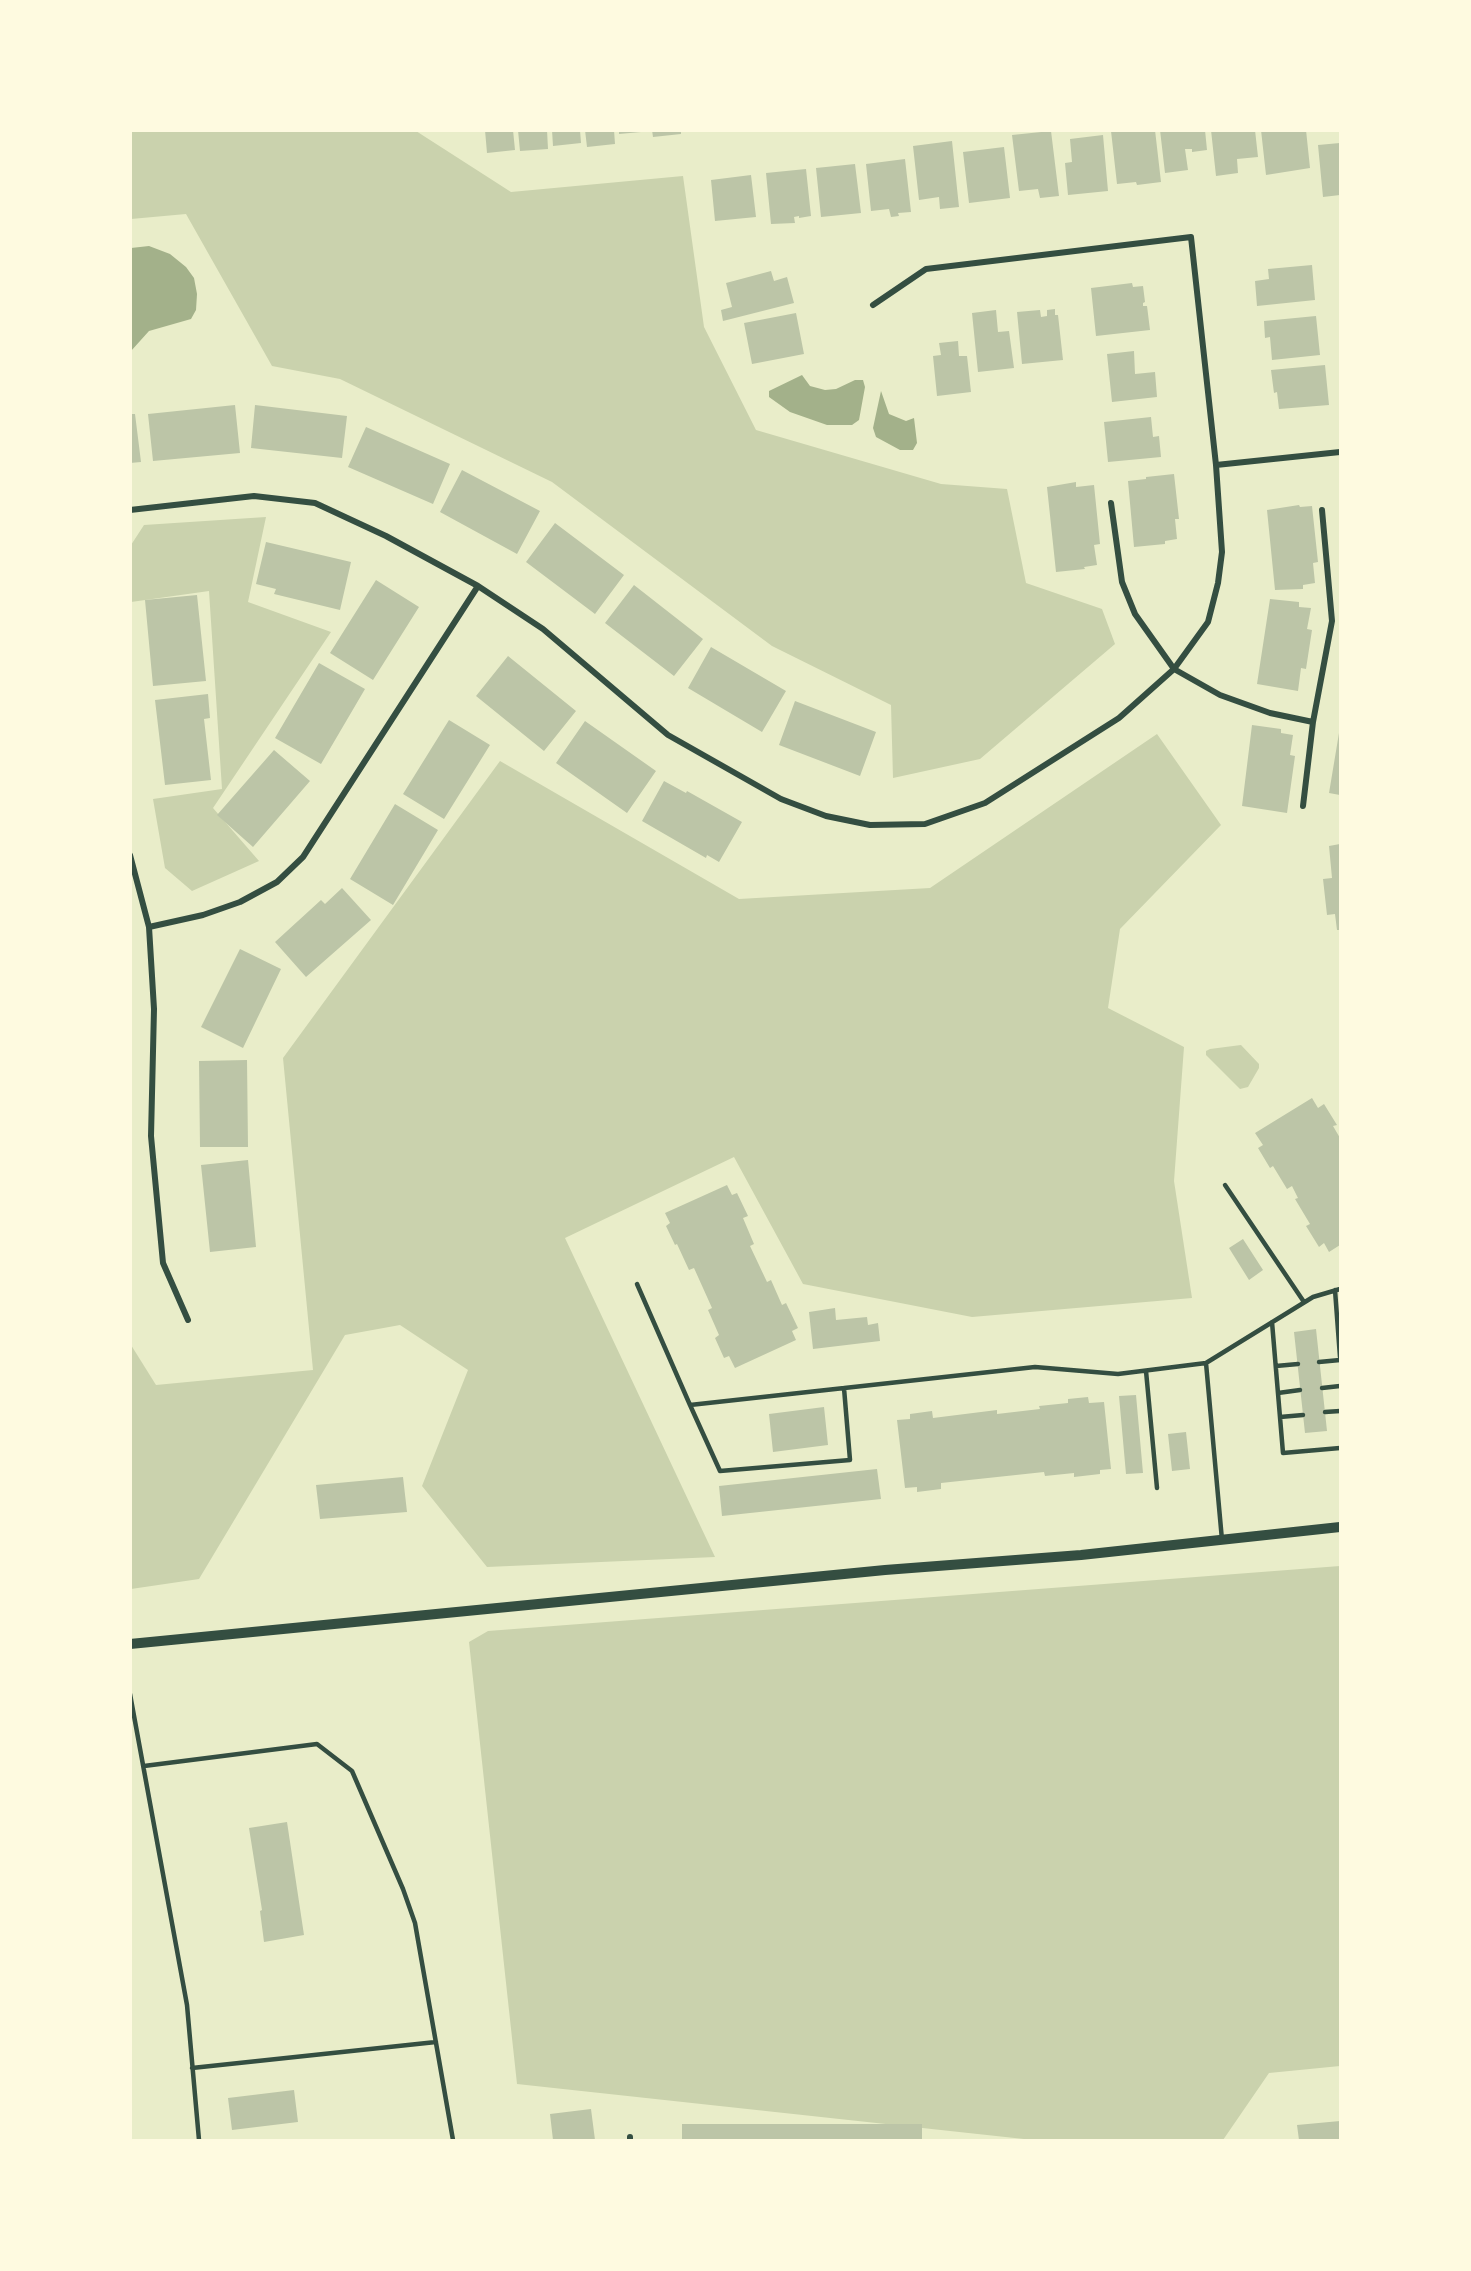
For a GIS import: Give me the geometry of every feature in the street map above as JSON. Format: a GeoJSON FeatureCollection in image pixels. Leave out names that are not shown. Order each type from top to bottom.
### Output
{"type":"FeatureCollection","features":[{"type":"Feature","properties":{"kind":"street"},"geometry":{"type":"LineString","coordinates":[[130,510],[254,496],[315,503],[386,536],[478,586],[543,629],[668,735],[781,800],[826,816],[870,825],[925,824],[985,803],[1119,718],[1174,669],[1208,622],[1218,583],[1222,552],[1216,465],[1191,237],[926,269],[873,305]]}},
{"type":"Feature","properties":{"kind":"street"},"geometry":{"type":"LineString","coordinates":[[1216,465],[1341,452]]}},
{"type":"Feature","properties":{"kind":"street"},"geometry":{"type":"LineString","coordinates":[[1111,503],[1122,582],[1136,614],[1174,669],[1221,695],[1270,713],[1313,722]]}},
{"type":"Feature","properties":{"kind":"street"},"geometry":{"type":"LineString","coordinates":[[1303,806],[1313,722],[1332,621],[1322,510]]}},
{"type":"Feature","properties":{"kind":"street"},"geometry":{"type":"LineString","coordinates":[[149,927],[203,915],[240,902],[277,882],[303,857],[478,586]]}},
{"type":"Feature","properties":{"kind":"street"},"geometry":{"type":"LineString","coordinates":[[130,855],[149,927],[154,1009],[151,1136],[163,1263],[188,1320]]}},
{"type":"Feature","properties":{"kind":"street"},"geometry":{"type":"LineString","coordinates":[[130,1644],[885,1570],[1081,1555],[1341,1527]]}},
{"type":"Feature","properties":{"kind":"lane"},"geometry":{"type":"LineString","coordinates":[[1225,1185],[1304,1302]]}},
{"type":"Feature","properties":{"kind":"lane"},"geometry":{"type":"LineString","coordinates":[[637,1284],[720,1471],[850,1460],[844,1388]]}},
{"type":"Feature","properties":{"kind":"lane"},"geometry":{"type":"LineString","coordinates":[[690,1405],[1035,1366],[1118,1374],[1206,1363],[1304,1302],[1322,1293],[1338,1289],[1341,1358],[1319,1362]]}},
{"type":"Feature","properties":{"kind":"lane"},"geometry":{"type":"LineString","coordinates":[[1272,1322],[1284,1454],[1341,1448]]}},
{"type":"Feature","properties":{"kind":"lane"},"geometry":{"type":"LineString","coordinates":[[1206,1363],[1222,1540]]}},
{"type":"Feature","properties":{"kind":"lane"},"geometry":{"type":"LineString","coordinates":[[1276,1366],[1298,1364]]}},
{"type":"Feature","properties":{"kind":"lane"},"geometry":{"type":"LineString","coordinates":[[1146,1371],[1157,1488]]}},
{"type":"Feature","properties":{"kind":"lane"},"geometry":{"type":"LineString","coordinates":[[1322,1388],[1341,1386]]}},
{"type":"Feature","properties":{"kind":"lane"},"geometry":{"type":"LineString","coordinates":[[1278,1393],[1300,1390]]}},
{"type":"Feature","properties":{"kind":"lane"},"geometry":{"type":"LineString","coordinates":[[1325,1412],[1341,1411]]}},
{"type":"Feature","properties":{"kind":"lane"},"geometry":{"type":"LineString","coordinates":[[1280,1417],[1303,1415]]}},
{"type":"Feature","properties":{"kind":"lane"},"geometry":{"type":"LineString","coordinates":[[130,1694],[187,2005],[200,2140]]}},
{"type":"Feature","properties":{"kind":"lane"},"geometry":{"type":"LineString","coordinates":[[144,1766],[317,1744],[352,1772],[403,1889],[414,1923],[453,2140]]}},
{"type":"Feature","properties":{"kind":"lane"},"geometry":{"type":"LineString","coordinates":[[192,2068],[436,2042]]}},
{"type":"Feature","properties":{"kind":"shaded area"},"geometry":{"type":"Polygon","coordinates":[[[131,130],[416,131],[511,192],[683,176],[704,327],[756,430],[941,484],[1007,489],[1026,583],[1102,609],[1115,644],[980,759],[893,778],[891,705],[772,646],[552,482],[340,379],[272,366],[186,214],[131,219],[131,130]]]}},
{"type":"Feature","properties":{"kind":"shaded area"},"geometry":{"type":"Polygon","coordinates":[[[149,246],[170,254],[186,267],[194,278],[197,294],[196,310],[191,319],[149,331],[131,351],[131,248],[149,246]]]}},
{"type":"Feature","properties":{"kind":"shaded area"},"geometry":{"type":"Polygon","coordinates":[[[802,375],[810,386],[825,390],[836,389],[855,380],[863,380],[865,387],[859,420],[852,425],[827,425],[790,412],[769,397],[769,391],[802,375]]]}},
{"type":"Feature","properties":{"kind":"shaded area"},"geometry":{"type":"Polygon","coordinates":[[[881,391],[889,414],[906,421],[914,418],[917,443],[913,450],[900,450],[876,437],[873,428],[881,391]]]}},
{"type":"Feature","properties":{"kind":"shaded area"},"geometry":{"type":"Polygon","coordinates":[[[266,517],[248,602],[331,632],[213,808],[259,861],[192,891],[165,868],[153,799],[222,789],[209,591],[131,602],[131,545],[144,525],[266,517]]]}},
{"type":"Feature","properties":{"kind":"shaded area"},"geometry":{"type":"Polygon","coordinates":[[[1157,734],[1221,825],[1120,929],[1108,1008],[1184,1047],[1174,1181],[1192,1298],[972,1317],[803,1284],[734,1157],[565,1238],[715,1557],[487,1567],[422,1486],[468,1370],[400,1325],[345,1335],[199,1579],[131,1589],[131,1345],[156,1385],[313,1370],[283,1058],[500,761],[739,899],[930,888],[1157,734]]]}},
{"type":"Feature","properties":{"kind":"shaded area"},"geometry":{"type":"Polygon","coordinates":[[[1241,1045],[1259,1064],[1259,1068],[1248,1087],[1240,1089],[1206,1055],[1206,1051],[1241,1045]]]}},
{"type":"Feature","properties":{"kind":"shaded area"},"geometry":{"type":"Polygon","coordinates":[[[1340,1566],[1340,2066],[1269,2073],[1223,2140],[1033,2140],[517,2084],[469,1642],[488,1631],[1340,1566]]]}},
{"type":"Feature","properties":{"kind":"building"},"geometry":{"type":"Polygon","coordinates":[[[485,130],[513,130],[515,150],[487,153],[485,130]]]}},
{"type":"Feature","properties":{"kind":"building"},"geometry":{"type":"Polygon","coordinates":[[[518,130],[547,130],[548,149],[520,151],[518,130]]]}},
{"type":"Feature","properties":{"kind":"building"},"geometry":{"type":"Polygon","coordinates":[[[552,130],[580,130],[581,143],[553,146],[552,130]]]}},
{"type":"Feature","properties":{"kind":"building"},"geometry":{"type":"Polygon","coordinates":[[[585,130],[614,130],[615,144],[587,147],[585,130]]]}},
{"type":"Feature","properties":{"kind":"building"},"geometry":{"type":"Polygon","coordinates":[[[619,130],[641,130],[641,132],[619,134],[619,130]]]}},
{"type":"Feature","properties":{"kind":"building"},"geometry":{"type":"Polygon","coordinates":[[[652,130],[681,130],[681,134],[653,137],[652,130]]]}},
{"type":"Feature","properties":{"kind":"building"},"geometry":{"type":"Polygon","coordinates":[[[1155,130],[1161,182],[1137,185],[1136,182],[1117,184],[1111,131],[1155,130]]]}},
{"type":"Feature","properties":{"kind":"building"},"geometry":{"type":"Polygon","coordinates":[[[1160,130],[1205,130],[1207,150],[1192,152],[1192,149],[1185,149],[1188,170],[1165,173],[1160,130]]]}},
{"type":"Feature","properties":{"kind":"building"},"geometry":{"type":"Polygon","coordinates":[[[1211,130],[1255,130],[1258,157],[1237,159],[1238,173],[1216,176],[1211,130]]]}},
{"type":"Feature","properties":{"kind":"building"},"geometry":{"type":"Polygon","coordinates":[[[1261,130],[1306,130],[1310,168],[1266,175],[1261,130]]]}},
{"type":"Feature","properties":{"kind":"building"},"geometry":{"type":"Polygon","coordinates":[[[1051,131],[1059,196],[1040,198],[1038,189],[1019,191],[1012,135],[1051,131]]]}},
{"type":"Feature","properties":{"kind":"building"},"geometry":{"type":"Polygon","coordinates":[[[1103,135],[1108,191],[1068,195],[1065,163],[1072,162],[1070,139],[1103,135]]]}},
{"type":"Feature","properties":{"kind":"building"},"geometry":{"type":"Polygon","coordinates":[[[952,141],[959,207],[940,209],[939,197],[919,200],[913,146],[952,141]]]}},
{"type":"Feature","properties":{"kind":"building"},"geometry":{"type":"Polygon","coordinates":[[[1340,143],[1340,195],[1323,197],[1318,145],[1340,143]]]}},
{"type":"Feature","properties":{"kind":"building"},"geometry":{"type":"Polygon","coordinates":[[[1004,147],[1010,198],[969,203],[963,152],[1004,147]]]}},
{"type":"Feature","properties":{"kind":"building"},"geometry":{"type":"Polygon","coordinates":[[[905,159],[911,212],[898,213],[899,216],[891,217],[889,209],[871,211],[866,164],[905,159]]]}},
{"type":"Feature","properties":{"kind":"building"},"geometry":{"type":"Polygon","coordinates":[[[855,164],[861,213],[821,217],[816,168],[855,164]]]}},
{"type":"Feature","properties":{"kind":"building"},"geometry":{"type":"Polygon","coordinates":[[[806,169],[811,216],[794,217],[795,223],[771,224],[766,173],[806,169]]]}},
{"type":"Feature","properties":{"kind":"building"},"geometry":{"type":"Polygon","coordinates":[[[751,175],[756,217],[715,221],[711,180],[751,175]]]}},
{"type":"Feature","properties":{"kind":"building"},"geometry":{"type":"Polygon","coordinates":[[[1312,265],[1315,300],[1257,306],[1255,281],[1269,279],[1268,269],[1312,265]]]}},
{"type":"Feature","properties":{"kind":"building"},"geometry":{"type":"Polygon","coordinates":[[[771,271],[774,281],[787,277],[794,303],[723,321],[721,310],[732,307],[726,283],[771,271]]]}},
{"type":"Feature","properties":{"kind":"building"},"geometry":{"type":"Polygon","coordinates":[[[1132,283],[1133,287],[1143,286],[1145,302],[1143,306],[1147,306],[1150,330],[1096,336],[1091,288],[1132,283]]]}},
{"type":"Feature","properties":{"kind":"building"},"geometry":{"type":"Polygon","coordinates":[[[1055,309],[1055,315],[1058,315],[1063,360],[1022,364],[1017,312],[1040,310],[1041,317],[1047,316],[1047,310],[1055,309]]]}},
{"type":"Feature","properties":{"kind":"building"},"geometry":{"type":"Polygon","coordinates":[[[996,310],[998,332],[1009,331],[1014,368],[978,372],[972,313],[996,310]]]}},
{"type":"Feature","properties":{"kind":"building"},"geometry":{"type":"Polygon","coordinates":[[[796,313],[804,354],[752,364],[744,323],[796,313]]]}},
{"type":"Feature","properties":{"kind":"building"},"geometry":{"type":"Polygon","coordinates":[[[1316,316],[1320,355],[1272,360],[1270,337],[1265,338],[1264,321],[1316,316]]]}},
{"type":"Feature","properties":{"kind":"building"},"geometry":{"type":"Polygon","coordinates":[[[958,341],[959,356],[967,356],[971,392],[937,396],[933,356],[941,355],[939,343],[958,341]]]}},
{"type":"Feature","properties":{"kind":"building"},"geometry":{"type":"Polygon","coordinates":[[[1134,351],[1135,374],[1155,372],[1157,397],[1112,402],[1107,354],[1134,351]]]}},
{"type":"Feature","properties":{"kind":"building"},"geometry":{"type":"Polygon","coordinates":[[[1325,365],[1329,405],[1279,409],[1271,370],[1325,365]]]}},
{"type":"Feature","properties":{"kind":"building"},"geometry":{"type":"Polygon","coordinates":[[[235,405],[240,453],[153,461],[148,414],[235,405]]]}},
{"type":"Feature","properties":{"kind":"building"},"geometry":{"type":"Polygon","coordinates":[[[255,405],[347,416],[342,458],[251,448],[255,405]]]}},
{"type":"Feature","properties":{"kind":"building"},"geometry":{"type":"Polygon","coordinates":[[[130,414],[135,414],[141,462],[130,463],[130,414]]]}},
{"type":"Feature","properties":{"kind":"building"},"geometry":{"type":"Polygon","coordinates":[[[1151,417],[1153,437],[1159,436],[1161,457],[1108,462],[1104,422],[1151,417]]]}},
{"type":"Feature","properties":{"kind":"building"},"geometry":{"type":"Polygon","coordinates":[[[366,427],[450,464],[433,504],[348,467],[366,427]]]}},
{"type":"Feature","properties":{"kind":"building"},"geometry":{"type":"Polygon","coordinates":[[[462,470],[540,511],[517,554],[440,512],[462,470]]]}},
{"type":"Feature","properties":{"kind":"building"},"geometry":{"type":"Polygon","coordinates":[[[1174,474],[1179,519],[1175,519],[1177,539],[1165,541],[1165,544],[1134,547],[1128,481],[1174,474]]]}},
{"type":"Feature","properties":{"kind":"building"},"geometry":{"type":"Polygon","coordinates":[[[1076,482],[1076,487],[1094,485],[1100,544],[1094,545],[1097,565],[1084,567],[1085,569],[1056,572],[1047,487],[1076,482]]]}},
{"type":"Feature","properties":{"kind":"building"},"geometry":{"type":"Polygon","coordinates":[[[1299,505],[1300,507],[1312,506],[1318,562],[1313,563],[1315,583],[1303,585],[1303,589],[1275,590],[1267,510],[1299,505]]]}},
{"type":"Feature","properties":{"kind":"building"},"geometry":{"type":"Polygon","coordinates":[[[555,523],[624,575],[595,614],[526,562],[555,523]]]}},
{"type":"Feature","properties":{"kind":"building"},"geometry":{"type":"Polygon","coordinates":[[[266,542],[351,562],[340,610],[274,594],[276,589],[256,584],[266,542]]]}},
{"type":"Feature","properties":{"kind":"building"},"geometry":{"type":"Polygon","coordinates":[[[376,580],[419,607],[373,680],[330,653],[376,580]]]}},
{"type":"Feature","properties":{"kind":"building"},"geometry":{"type":"Polygon","coordinates":[[[634,585],[703,639],[674,676],[605,623],[634,585]]]}},
{"type":"Feature","properties":{"kind":"building"},"geometry":{"type":"Polygon","coordinates":[[[197,595],[206,681],[153,686],[145,600],[197,595]]]}},
{"type":"Feature","properties":{"kind":"building"},"geometry":{"type":"Polygon","coordinates":[[[1270,599],[1299,602],[1299,607],[1311,608],[1307,629],[1312,630],[1306,669],[1301,668],[1298,691],[1257,684],[1270,599]]]}},
{"type":"Feature","properties":{"kind":"building"},"geometry":{"type":"Polygon","coordinates":[[[711,647],[786,691],[762,732],[688,688],[711,647]]]}},
{"type":"Feature","properties":{"kind":"building"},"geometry":{"type":"Polygon","coordinates":[[[508,656],[576,711],[544,751],[476,696],[508,656]]]}},
{"type":"Feature","properties":{"kind":"building"},"geometry":{"type":"Polygon","coordinates":[[[319,663],[365,689],[321,764],[275,738],[319,663]]]}},
{"type":"Feature","properties":{"kind":"building"},"geometry":{"type":"Polygon","coordinates":[[[208,694],[210,718],[204,719],[211,780],[165,785],[155,700],[208,694]]]}},
{"type":"Feature","properties":{"kind":"building"},"geometry":{"type":"Polygon","coordinates":[[[795,701],[876,732],[860,776],[779,745],[795,701]]]}},
{"type":"Feature","properties":{"kind":"building"},"geometry":{"type":"Polygon","coordinates":[[[449,720],[490,745],[444,819],[403,794],[449,720]]]}},
{"type":"Feature","properties":{"kind":"building"},"geometry":{"type":"Polygon","coordinates":[[[585,721],[656,771],[627,813],[556,763],[585,721]]]}},
{"type":"Feature","properties":{"kind":"building"},"geometry":{"type":"Polygon","coordinates":[[[1252,725],[1281,729],[1281,733],[1293,735],[1290,755],[1295,756],[1287,813],[1242,806],[1252,725]]]}},
{"type":"Feature","properties":{"kind":"building"},"geometry":{"type":"Polygon","coordinates":[[[1340,733],[1340,795],[1329,793],[1340,733]]]}},
{"type":"Feature","properties":{"kind":"building"},"geometry":{"type":"Polygon","coordinates":[[[274,750],[310,781],[253,847],[217,815],[274,750]]]}},
{"type":"Feature","properties":{"kind":"building"},"geometry":{"type":"Polygon","coordinates":[[[664,781],[686,793],[687,791],[742,822],[719,862],[707,855],[706,858],[642,821],[664,781]]]}},
{"type":"Feature","properties":{"kind":"building"},"geometry":{"type":"Polygon","coordinates":[[[395,804],[438,830],[393,905],[350,879],[395,804]]]}},
{"type":"Feature","properties":{"kind":"building"},"geometry":{"type":"Polygon","coordinates":[[[1340,844],[1340,930],[1337,930],[1335,914],[1327,915],[1323,879],[1332,878],[1329,846],[1340,844]]]}},
{"type":"Feature","properties":{"kind":"building"},"geometry":{"type":"Polygon","coordinates":[[[342,888],[371,920],[306,977],[275,942],[321,900],[325,904],[342,888]]]}},
{"type":"Feature","properties":{"kind":"building"},"geometry":{"type":"Polygon","coordinates":[[[240,949],[281,969],[243,1048],[201,1027],[240,949]]]}},
{"type":"Feature","properties":{"kind":"building"},"geometry":{"type":"Polygon","coordinates":[[[247,1060],[248,1147],[200,1147],[199,1061],[247,1060]]]}},
{"type":"Feature","properties":{"kind":"building"},"geometry":{"type":"Polygon","coordinates":[[[1312,1098],[1318,1108],[1324,1104],[1337,1125],[1333,1126],[1340,1138],[1340,1245],[1329,1252],[1324,1243],[1319,1247],[1306,1226],[1310,1224],[1295,1199],[1298,1198],[1292,1186],[1287,1189],[1273,1166],[1270,1168],[1258,1148],[1263,1145],[1255,1133],[1312,1098]]]}},
{"type":"Feature","properties":{"kind":"building"},"geometry":{"type":"Polygon","coordinates":[[[248,1160],[256,1247],[210,1252],[201,1165],[248,1160]]]}},
{"type":"Feature","properties":{"kind":"building"},"geometry":{"type":"Polygon","coordinates":[[[727,1185],[732,1195],[737,1193],[748,1216],[743,1218],[754,1244],[750,1246],[767,1282],[771,1280],[782,1305],[786,1303],[798,1328],[792,1331],[796,1340],[735,1368],[729,1356],[724,1358],[715,1338],[719,1335],[708,1310],[712,1308],[694,1268],[689,1270],[677,1244],[675,1245],[666,1226],[670,1223],[665,1213],[727,1185]]]}},
{"type":"Feature","properties":{"kind":"building"},"geometry":{"type":"Polygon","coordinates":[[[1243,1239],[1263,1270],[1249,1280],[1229,1248],[1243,1239]]]}},
{"type":"Feature","properties":{"kind":"building"},"geometry":{"type":"Polygon","coordinates":[[[835,1308],[836,1320],[867,1317],[868,1325],[878,1323],[880,1341],[813,1349],[809,1312],[835,1308]]]}},
{"type":"Feature","properties":{"kind":"building"},"geometry":{"type":"Polygon","coordinates":[[[1316,1329],[1327,1431],[1305,1433],[1294,1332],[1316,1329]]]}},
{"type":"Feature","properties":{"kind":"building"},"geometry":{"type":"Polygon","coordinates":[[[1136,1395],[1143,1473],[1126,1474],[1119,1396],[1136,1395]]]}},
{"type":"Feature","properties":{"kind":"building"},"geometry":{"type":"Polygon","coordinates":[[[1088,1397],[1089,1403],[1104,1402],[1111,1469],[1100,1470],[1100,1474],[1074,1477],[1074,1473],[1045,1476],[1044,1472],[941,1483],[941,1489],[917,1492],[917,1487],[905,1488],[897,1420],[910,1419],[910,1414],[932,1411],[933,1418],[997,1410],[997,1414],[1040,1409],[1039,1406],[1068,1403],[1068,1399],[1088,1397]]]}},
{"type":"Feature","properties":{"kind":"building"},"geometry":{"type":"Polygon","coordinates":[[[824,1407],[828,1445],[773,1452],[769,1414],[824,1407]]]}},
{"type":"Feature","properties":{"kind":"building"},"geometry":{"type":"Polygon","coordinates":[[[1186,1432],[1190,1469],[1172,1471],[1168,1434],[1186,1432]]]}},
{"type":"Feature","properties":{"kind":"building"},"geometry":{"type":"Polygon","coordinates":[[[877,1469],[881,1499],[722,1516],[719,1486],[877,1469]]]}},
{"type":"Feature","properties":{"kind":"building"},"geometry":{"type":"Polygon","coordinates":[[[403,1477],[407,1512],[320,1519],[316,1485],[403,1477]]]}},
{"type":"Feature","properties":{"kind":"building"},"geometry":{"type":"Polygon","coordinates":[[[287,1822],[304,1935],[264,1942],[260,1911],[262,1910],[249,1828],[287,1822]]]}},
{"type":"Feature","properties":{"kind":"building"},"geometry":{"type":"Polygon","coordinates":[[[294,2090],[298,2122],[232,2130],[228,2098],[294,2090]]]}},
{"type":"Feature","properties":{"kind":"building"},"geometry":{"type":"Polygon","coordinates":[[[591,2109],[595,2140],[553,2140],[550,2114],[591,2109]]]}},
{"type":"Feature","properties":{"kind":"building"},"geometry":{"type":"Polygon","coordinates":[[[1340,2121],[1340,2140],[1299,2140],[1297,2125],[1340,2121]]]}},
{"type":"Feature","properties":{"kind":"building"},"geometry":{"type":"Polygon","coordinates":[[[682,2124],[922,2124],[922,2140],[682,2140],[682,2124]]]}}]}
